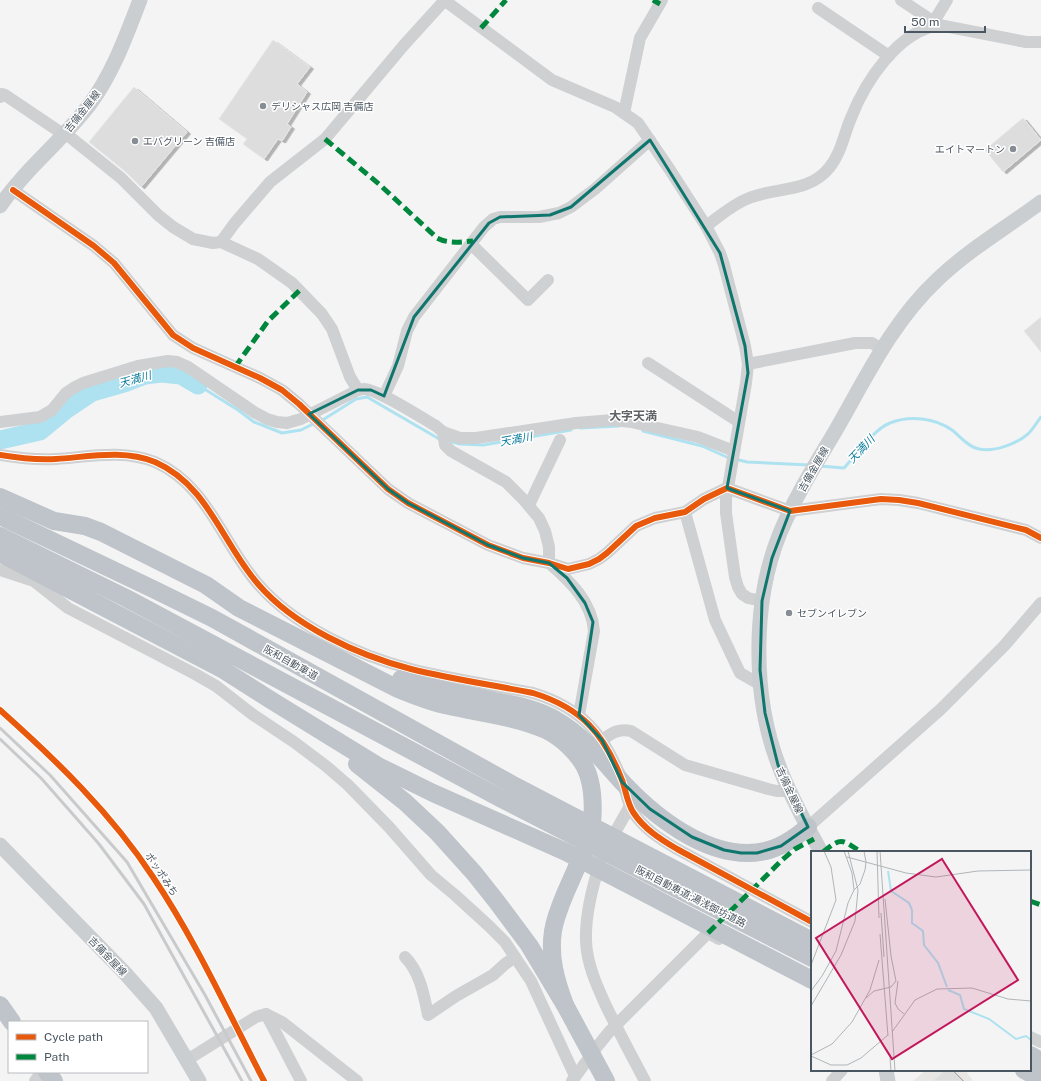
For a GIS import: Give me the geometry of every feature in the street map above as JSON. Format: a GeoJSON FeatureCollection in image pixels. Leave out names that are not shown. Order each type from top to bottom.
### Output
{"type":"FeatureCollection","features":[{"type":"Feature","properties":{"kind":"highway"},"geometry":{"type":"LineString","coordinates":[[0,497],[54,521],[85,526],[101,532],[206,585],[240,608],[398,689],[420,698],[448,706],[499,716],[529,724],[555,735],[573,750],[582,762],[588,774],[593,805],[592,824],[585,846],[558,911],[552,937],[554,969],[565,1005]]}},
{"type":"Feature","properties":{"kind":"highway","name":"阪和自動車道"},"geometry":{"type":"LineString","coordinates":[[0,516],[212,618],[456,754],[571,835]]}},
{"type":"Feature","properties":{"kind":"highway","name":"阪和自動車道"},"geometry":{"type":"LineString","coordinates":[[0,536],[126,598],[571,835]]}},
{"type":"Feature","properties":{"kind":"highway"},"geometry":{"type":"LineString","coordinates":[[0,553],[222,669],[348,748],[390,772],[433,793],[571,835],[768,957],[811,979]]}},
{"type":"Feature","properties":{"kind":"highway"},"geometry":{"type":"LineString","coordinates":[[311,645],[365,667],[419,685],[518,706],[538,712],[556,720],[572,731],[595,742],[641,801],[670,824],[709,845],[724,850],[741,853],[756,853],[781,846],[792,840],[808,827]]}},
{"type":"Feature","properties":{"kind":"highway"},"geometry":{"type":"LineString","coordinates":[[274,702],[370,774],[404,802],[437,832],[474,873],[529,945],[565,1005],[606,1081]]}},
{"type":"Feature","properties":{"kind":"highway","name":"阪和自動車道;湯浅御坊道路"},"geometry":{"type":"LineString","coordinates":[[571,835],[811,941]]}},
{"type":"Feature","properties":{"kind":"highway","name":"阪和自動車道;湯浅御坊道路"},"geometry":{"type":"LineString","coordinates":[[571,835],[811,957]]}},
{"type":"Feature","properties":{"kind":"highway"},"geometry":{"type":"LineString","coordinates":[[0,1006],[11,1021]]}},
{"type":"Feature","properties":{"kind":"highway"},"geometry":{"type":"LineString","coordinates":[[1031,1056],[1041,1061]]}},
{"type":"Feature","properties":{"kind":"highway"},"geometry":{"type":"LineString","coordinates":[[1026,1071],[1041,1079]]}},
{"type":"Feature","properties":{"kind":"main road","name":"吉備金屋線"},"geometry":{"type":"LineString","coordinates":[[0,206],[89,105],[105,82],[123,44],[140,0]]}},
{"type":"Feature","properties":{"kind":"main road","name":"吉備金屋線"},"geometry":{"type":"LineString","coordinates":[[820,851],[789,790],[778,765],[765,713],[761,685],[760,632],[762,601],[772,558],[780,534],[790,511],[809,476],[883,350],[908,312],[936,281],[972,251],[1041,202]]}},
{"type":"Feature","properties":{"kind":"main road","name":"吉備金屋線"},"geometry":{"type":"LineString","coordinates":[[0,845],[124,972],[156,1008],[199,1081]]}},
{"type":"Feature","properties":{"kind":"main road"},"geometry":{"type":"LineString","coordinates":[[886,1071],[888,1081]]}},
{"type":"Feature","properties":{"kind":"street"},"geometry":{"type":"LineString","coordinates":[[221,242],[234,224],[270,182],[325,139],[444,0],[552,80],[615,107],[638,122],[706,226],[720,253],[745,346],[748,364],[747,378],[727,488],[726,513],[735,577],[742,594],[748,598],[762,601]]}},
{"type":"Feature","properties":{"kind":"street"},"geometry":{"type":"LineString","coordinates":[[624,113],[640,38],[662,0]]}},
{"type":"Feature","properties":{"kind":"street"},"geometry":{"type":"LineString","coordinates":[[901,0],[928,18],[934,26]]}},
{"type":"Feature","properties":{"kind":"street"},"geometry":{"type":"LineString","coordinates":[[934,26],[936,18],[947,0]]}},
{"type":"Feature","properties":{"kind":"street"},"geometry":{"type":"LineString","coordinates":[[818,8],[889,56]]}},
{"type":"Feature","properties":{"kind":"street"},"geometry":{"type":"LineString","coordinates":[[706,226],[744,200],[766,193],[790,190],[802,186],[824,174],[836,156],[859,99],[866,87],[889,56],[904,40],[921,30],[939,25],[1026,42],[1041,42]]}},
{"type":"Feature","properties":{"kind":"street"},"geometry":{"type":"LineString","coordinates":[[0,97],[2,94],[5,95],[64,134],[121,178],[158,215],[193,239],[212,243],[221,242],[258,259],[273,268],[292,283],[322,314],[332,329],[350,377],[358,390]]}},
{"type":"Feature","properties":{"kind":"street"},"geometry":{"type":"LineString","coordinates":[[384,396],[398,366],[407,331],[414,316],[484,227],[493,219],[500,217],[539,217],[559,213],[571,207],[650,140]]}},
{"type":"Feature","properties":{"kind":"street"},"geometry":{"type":"LineString","coordinates":[[13,190],[94,246],[114,263],[173,335],[193,348],[276,386],[326,430],[388,489],[408,503],[488,545],[523,558],[549,563],[568,569],[589,564],[608,553],[636,526],[655,518],[685,512],[704,499],[727,488],[790,511],[881,499],[918,503],[1026,530],[1041,538]]}},
{"type":"Feature","properties":{"kind":"street"},"geometry":{"type":"LineString","coordinates":[[471,244],[528,300],[548,280]]}},
{"type":"Feature","properties":{"kind":"street"},"geometry":{"type":"LineString","coordinates":[[748,364],[855,343],[872,343],[883,350]]}},
{"type":"Feature","properties":{"kind":"street"},"geometry":{"type":"LineString","coordinates":[[0,422],[40,417],[52,410],[66,393],[83,383],[138,366],[168,361],[177,362],[188,367],[254,412],[267,419],[286,423],[310,416],[358,390],[364,389],[371,390],[384,396],[436,426],[443,432],[460,438],[476,438],[576,423],[613,420],[631,422],[698,437],[734,452]]}},
{"type":"Feature","properties":{"kind":"street"},"geometry":{"type":"LineString","coordinates":[[648,362],[739,422]]}},
{"type":"Feature","properties":{"kind":"street"},"geometry":{"type":"LineString","coordinates":[[443,432],[445,445],[451,451],[506,482],[539,518],[545,531],[549,548],[549,563]]}},
{"type":"Feature","properties":{"kind":"street"},"geometry":{"type":"LineString","coordinates":[[528,505],[560,440]]}},
{"type":"Feature","properties":{"kind":"street"},"geometry":{"type":"LineString","coordinates":[[0,455],[43,459],[117,455],[141,458],[154,462],[179,476],[197,494],[215,518],[241,561],[258,584],[277,603],[300,621],[340,642],[388,662],[433,674],[533,693],[555,701],[579,715],[591,727],[595,742],[622,781],[630,806],[643,824],[661,840],[809,919]]}},
{"type":"Feature","properties":{"kind":"street"},"geometry":{"type":"LineString","coordinates":[[685,512],[715,620],[740,673],[761,685]]}},
{"type":"Feature","properties":{"kind":"street"},"geometry":{"type":"LineString","coordinates":[[549,563],[567,578],[577,590],[585,603],[593,622],[594,631],[579,715]]}},
{"type":"Feature","properties":{"kind":"street"},"geometry":{"type":"LineString","coordinates":[[0,570],[34,581],[68,608],[196,674],[216,686],[252,714],[314,756],[348,785],[389,827],[431,875],[455,895],[505,942],[531,981],[573,1079],[586,1062]]}},
{"type":"Feature","properties":{"kind":"street"},"geometry":{"type":"LineString","coordinates":[[808,827],[941,709],[1004,646],[1041,603]]}},
{"type":"Feature","properties":{"kind":"street"},"geometry":{"type":"LineString","coordinates":[[595,742],[618,730],[631,731],[685,765],[768,789],[777,791],[789,790]]}},
{"type":"Feature","properties":{"kind":"street"},"geometry":{"type":"LineString","coordinates":[[630,806],[615,831],[600,863],[591,898],[586,930],[587,954],[591,972],[645,1081]]}},
{"type":"Feature","properties":{"kind":"street"},"geometry":{"type":"LineString","coordinates":[[596,1048],[616,1025],[708,933],[811,988]]}},
{"type":"Feature","properties":{"kind":"street"},"geometry":{"type":"LineString","coordinates":[[405,957],[414,969],[424,996],[428,1015],[456,996],[493,975],[515,957]]}},
{"type":"Feature","properties":{"kind":"street"},"geometry":{"type":"LineString","coordinates":[[187,1060],[256,1017],[266,1014],[292,1029],[354,1080]]}},
{"type":"Feature","properties":{"kind":"street"},"geometry":{"type":"LineString","coordinates":[[266,1014],[301,1081]]}},
{"type":"Feature","properties":{"kind":"street"},"geometry":{"type":"LineString","coordinates":[[1031,1037],[1041,1042]]}},
{"type":"Feature","properties":{"kind":"street"},"geometry":{"type":"LineString","coordinates":[[832,1081],[841,1071]]}},
{"type":"Feature","properties":{"kind":"street"},"geometry":{"type":"LineString","coordinates":[[35,1081],[41,1073]]}},
{"type":"Feature","properties":{"kind":"street"},"geometry":{"type":"LineString","coordinates":[[1034,1081],[1041,1075]]}},
{"type":"Feature","properties":{"kind":"highlighted area"},"geometry":{"type":"Polygon","coordinates":[[[650,140],[720,253],[745,346],[748,373],[727,488],[790,511],[772,558],[762,601],[760,670],[765,713],[778,765],[808,827],[781,846],[757,853],[741,853],[724,850],[692,837],[650,809],[622,782],[602,740],[579,715],[593,622],[585,603],[567,578],[549,563],[523,558],[488,545],[408,503],[388,489],[309,414],[358,390],[371,390],[384,396],[414,317],[489,223],[500,217],[550,215],[571,207],[650,140]]]}},
{"type":"Feature","properties":{"kind":"shaded area"},"geometry":{"type":"Polygon","coordinates":[[[925,1071],[966,1071],[973,1081],[913,1081],[925,1071]]]}},
{"type":"Feature","properties":{"kind":"building","name":"デリシャス広岡 吉備店"},"geometry":{"type":"Polygon","coordinates":[[[273,40],[310,67],[297,84],[307,92],[287,124],[291,127],[282,141],[278,139],[264,159],[243,144],[247,139],[219,119],[273,40]]]}},
{"type":"Feature","properties":{"kind":"building","name":"エバグリーン 吉備店"},"geometry":{"type":"Polygon","coordinates":[[[134,87],[187,132],[141,187],[126,172],[89,142],[134,87]]]}},
{"type":"Feature","properties":{"kind":"building"},"geometry":{"type":"Polygon","coordinates":[[[1023,118],[1041,140],[1003,172],[985,150],[1023,118]]]}},
{"type":"Feature","properties":{"kind":"building"},"geometry":{"type":"Polygon","coordinates":[[[1041,317],[1041,352],[1024,331],[1041,317]]]}},
{"type":"Feature","properties":{"kind":"building"},"geometry":{"type":"Polygon","coordinates":[[[944,1071],[952,1071],[962,1081],[933,1081],[944,1071]]]}},
{"type":"Feature","properties":{"kind":"waterway","name":"天満川"},"geometry":{"type":"LineString","coordinates":[[0,440],[40,431],[68,408],[92,392],[145,375],[161,373],[181,375],[198,385]]}},
{"type":"Feature","properties":{"kind":"waterway","name":"天満川"},"geometry":{"type":"LineString","coordinates":[[198,385],[254,422],[282,433],[301,430],[315,423]]}},
{"type":"Feature","properties":{"kind":"waterway","name":"天満川"},"geometry":{"type":"LineString","coordinates":[[321,421],[356,399],[367,397],[441,440]]}},
{"type":"Feature","properties":{"kind":"waterway","name":"天満川"},"geometry":{"type":"LineString","coordinates":[[820,466],[844,468],[866,443],[884,426],[906,419],[922,419],[938,423],[952,430],[971,446],[985,450],[998,448],[1018,441],[1032,430],[1041,417]]}},
{"type":"Feature","properties":{"kind":"waterway","name":"天満川"},"geometry":{"type":"LineString","coordinates":[[580,428],[619,426]]}},
{"type":"Feature","properties":{"kind":"waterway","name":"天満川"},"geometry":{"type":"LineString","coordinates":[[448,441],[460,444],[483,445],[571,430]]}},
{"type":"Feature","properties":{"kind":"waterway","name":"天満川"},"geometry":{"type":"LineString","coordinates":[[643,431],[702,446],[729,458]]}},
{"type":"Feature","properties":{"kind":"waterway","name":"天満川"},"geometry":{"type":"LineString","coordinates":[[735,459],[747,462],[809,465]]}},
{"type":"Feature","properties":{"kind":"railway"},"geometry":{"type":"LineString","coordinates":[[0,728],[50,775],[127,862],[205,995],[251,1081]]}},
{"type":"Feature","properties":{"kind":"railway"},"geometry":{"type":"LineString","coordinates":[[0,739],[41,778],[99,844],[144,904],[242,1081]]}},
{"type":"Feature","properties":{"kind":"marked path"},"geometry":{"type":"LineString","coordinates":[[481,28],[506,0]]}},
{"type":"Feature","properties":{"kind":"marked path"},"geometry":{"type":"LineString","coordinates":[[653,0],[660,4]]}},
{"type":"Feature","properties":{"kind":"marked path"},"geometry":{"type":"LineString","coordinates":[[325,139],[379,184],[437,238],[450,242],[473,241]]}},
{"type":"Feature","properties":{"kind":"marked path"},"geometry":{"type":"LineString","coordinates":[[235,367],[268,321],[300,290]]}},
{"type":"Feature","properties":{"kind":"marked path"},"geometry":{"type":"LineString","coordinates":[[708,933],[782,860],[795,849],[814,839]]}},
{"type":"Feature","properties":{"kind":"marked path"},"geometry":{"type":"LineString","coordinates":[[824,851],[838,842],[845,842],[860,851]]}},
{"type":"Feature","properties":{"kind":"marked path"},"geometry":{"type":"LineString","coordinates":[[1031,901],[1041,905]]}},
{"type":"Feature","properties":{"kind":"cycle path"},"geometry":{"type":"LineString","coordinates":[[13,190],[94,246],[114,263],[173,335],[193,348],[260,378],[282,390],[299,404],[388,489],[408,503],[488,545],[523,558],[549,563],[568,569],[589,564],[607,553],[636,526],[655,518],[685,512],[704,499],[727,488],[790,511],[881,499],[918,503],[1026,530],[1041,538]]}},
{"type":"Feature","properties":{"kind":"cycle path"},"geometry":{"type":"LineString","coordinates":[[0,455],[42,459],[106,455],[131,456],[155,462],[173,472],[188,485],[201,500],[213,516],[245,568],[258,584],[273,599],[308,626],[348,647],[390,663],[441,676],[533,693],[565,706],[578,715],[599,736],[615,764],[633,812],[647,829],[677,849],[811,921]]}},
{"type":"Feature","properties":{"kind":"cycle path","name":"ポッポみち"},"geometry":{"type":"LineString","coordinates":[[0,710],[42,748],[82,788],[137,854],[169,901],[198,951],[264,1081]]}},
{"type":"Feature","properties":{"kind":"place","name":"デリシャス広岡 吉備店"},"geometry":{"type":"Point","coordinates":[263,106]}},
{"type":"Feature","properties":{"kind":"place","name":"エバグリーン 吉備店"},"geometry":{"type":"Point","coordinates":[135,141]}},
{"type":"Feature","properties":{"kind":"place","name":"エイトマートン"},"geometry":{"type":"Point","coordinates":[1013,149]}},
{"type":"Feature","properties":{"kind":"place","name":"セブンイレブン"},"geometry":{"type":"Point","coordinates":[789,613]}},
{"type":"Feature","properties":{"kind":"district","name":"大字天満"},"geometry":{"type":"Point","coordinates":[633,416]}}]}
